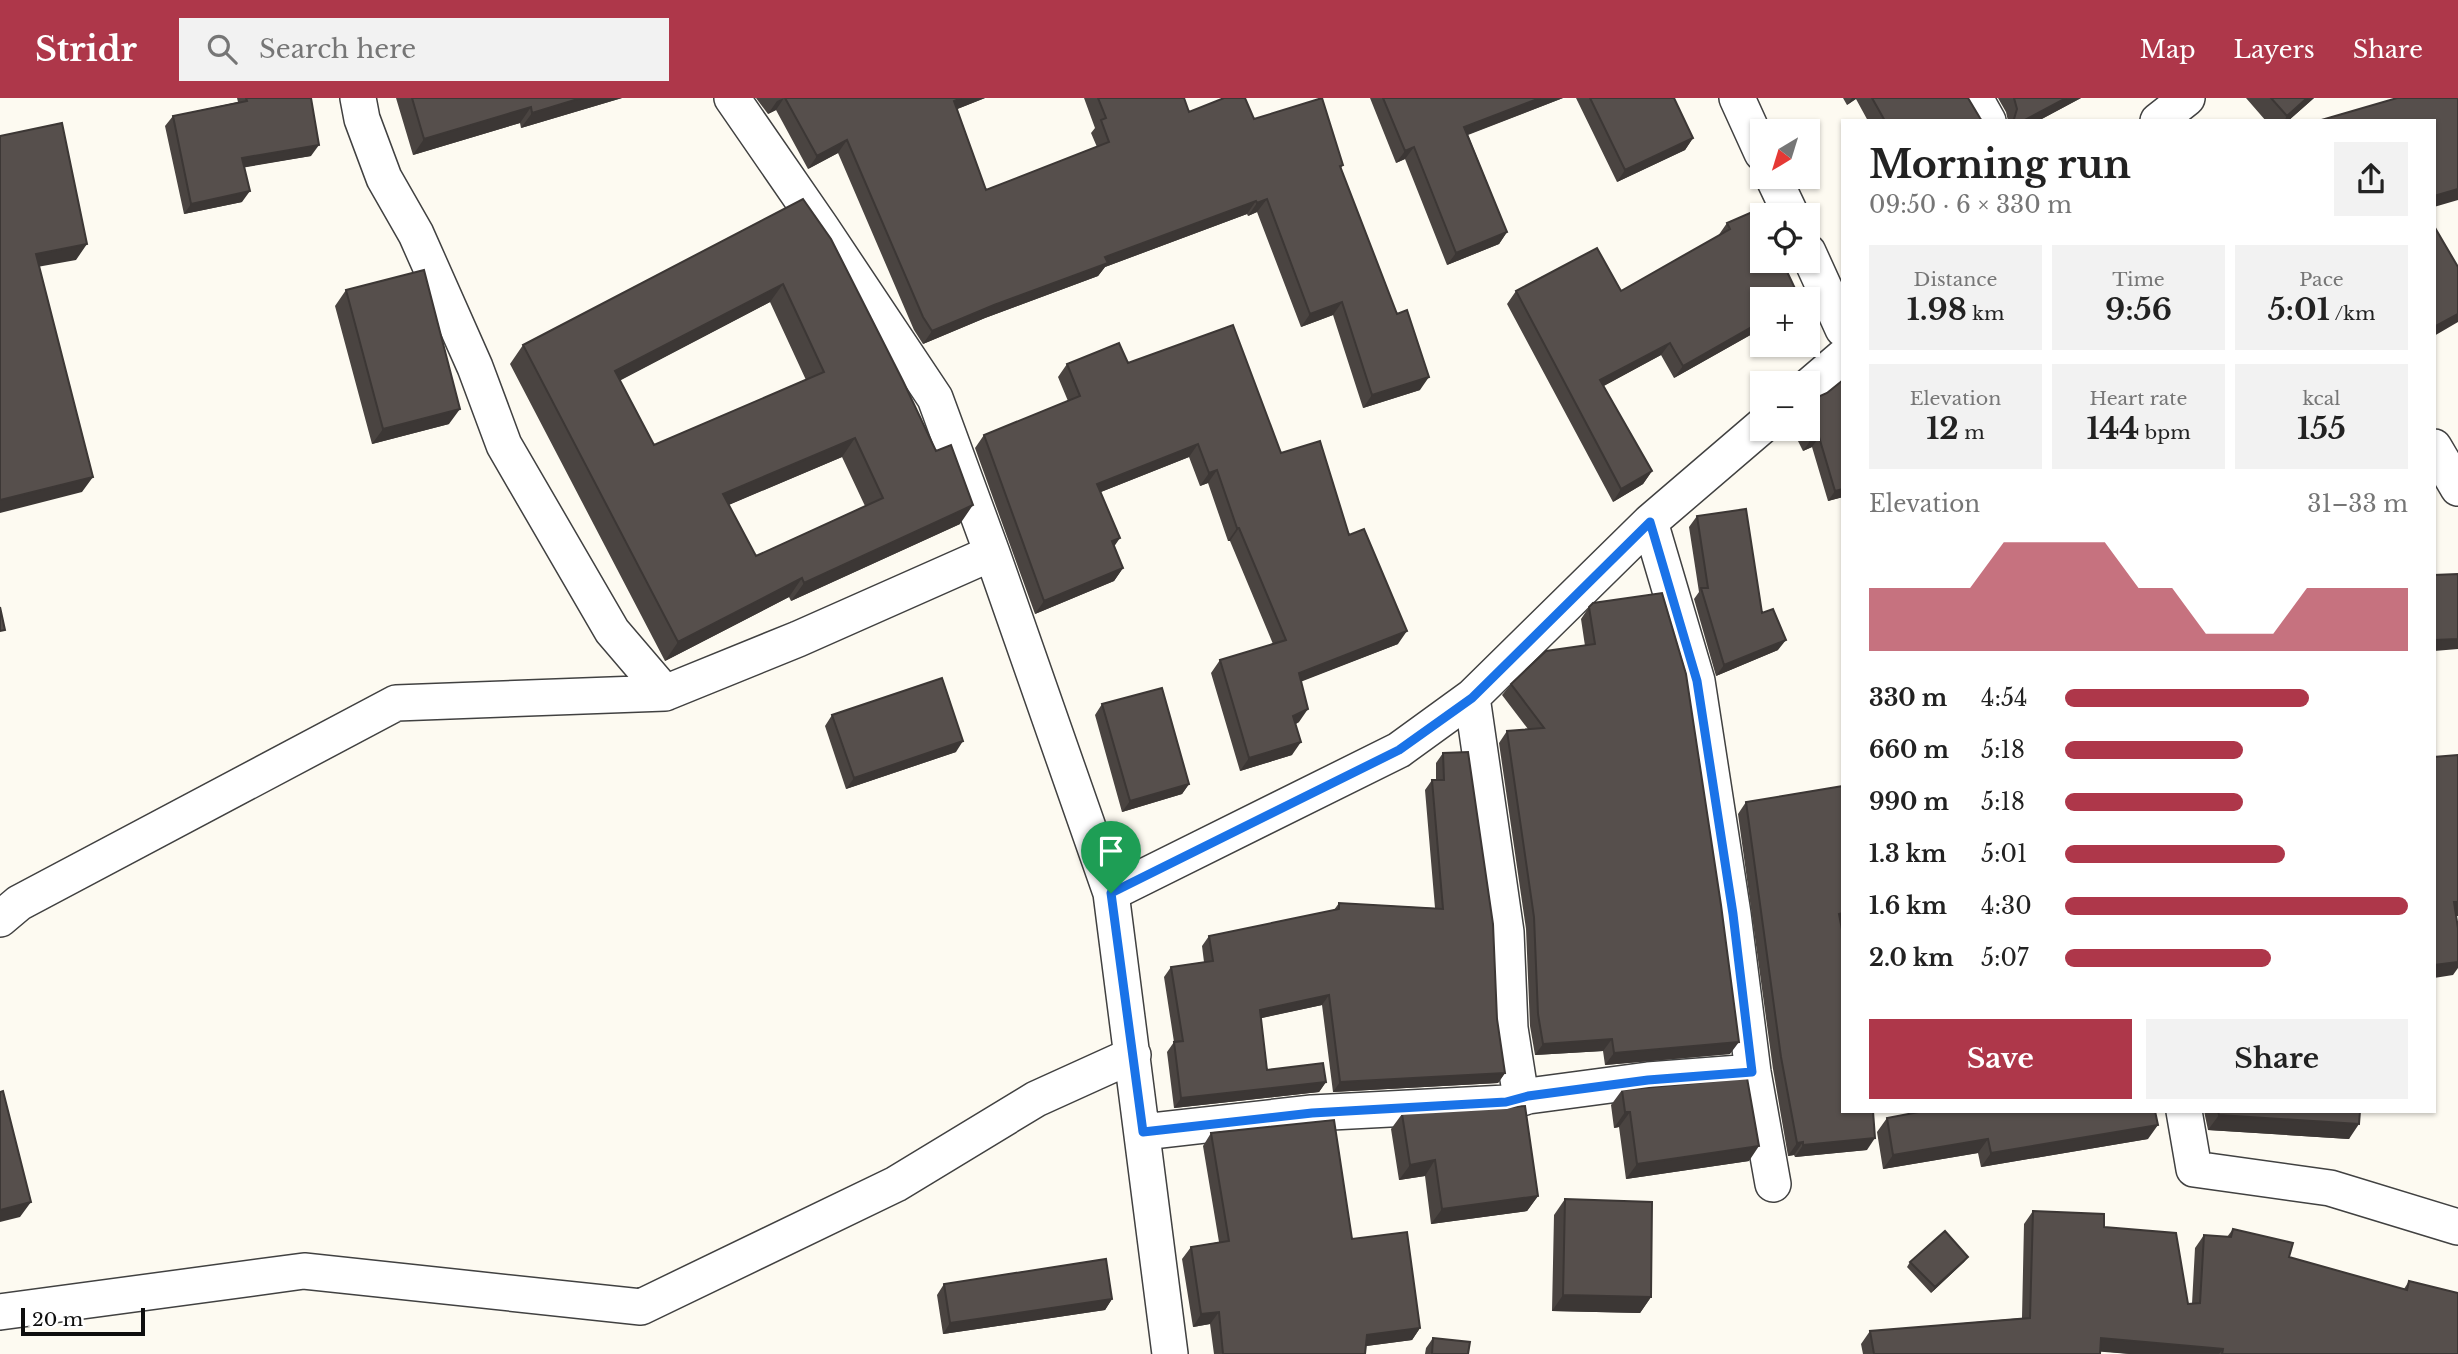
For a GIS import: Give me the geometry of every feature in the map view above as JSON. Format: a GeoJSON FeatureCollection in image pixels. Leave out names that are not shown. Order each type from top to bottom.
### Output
{"type":"FeatureCollection","features":[{"type":"Feature","properties":{"kind":"street"},"geometry":{"type":"LineString","coordinates":[[358,98],[362,119],[384,178],[416,234],[475,367],[504,445],[612,631],[665,693]]}},
{"type":"Feature","properties":{"kind":"street"},"geometry":{"type":"LineString","coordinates":[[732,98],[935,398],[1111,893],[1170,1354]]}},
{"type":"Feature","properties":{"kind":"street"},"geometry":{"type":"LineString","coordinates":[[1737,98],[1750,127]]}},
{"type":"Feature","properties":{"kind":"street"},"geometry":{"type":"LineString","coordinates":[[1975,98],[1987,119]]}},
{"type":"Feature","properties":{"kind":"street"},"geometry":{"type":"LineString","coordinates":[[2161,119],[2188,98],[2201,119]]}},
{"type":"Feature","properties":{"kind":"street"},"geometry":{"type":"LineString","coordinates":[[1818,273],[1841,325]]}},
{"type":"Feature","properties":{"kind":"street"},"geometry":{"type":"LineString","coordinates":[[1820,377],[1841,359]]}},
{"type":"Feature","properties":{"kind":"street"},"geometry":{"type":"LineString","coordinates":[[1111,893],[1399,750],[1472,698],[1650,522],[1750,435]]}},
{"type":"Feature","properties":{"kind":"street"},"geometry":{"type":"LineString","coordinates":[[2436,450],[2458,488]]}},
{"type":"Feature","properties":{"kind":"street"},"geometry":{"type":"LineString","coordinates":[[1650,522],[1697,681],[1733,914],[1752,1072],[1773,1184]]}},
{"type":"Feature","properties":{"kind":"street"},"geometry":{"type":"LineString","coordinates":[[0,919],[19,902],[396,703],[665,693],[798,639],[992,553]]}},
{"type":"Feature","properties":{"kind":"street"},"geometry":{"type":"LineString","coordinates":[[1472,698],[1506,932],[1510,1028],[1521,1098]]}},
{"type":"Feature","properties":{"kind":"street"},"geometry":{"type":"LineString","coordinates":[[0,1312],[304,1271],[641,1307],[897,1184],[1036,1099],[1133,1055]]}},
{"type":"Feature","properties":{"kind":"street"},"geometry":{"type":"LineString","coordinates":[[1143,1132],[1312,1113],[1506,1102],[1648,1080],[1752,1072]]}},
{"type":"Feature","properties":{"kind":"street"},"geometry":{"type":"LineString","coordinates":[[2184,1113],[2194,1169],[2330,1188],[2458,1227]]}},
{"type":"Feature","properties":{"kind":"building"},"geometry":{"type":"Polygon","coordinates":[[[246,98],[311,98],[319,145],[242,158],[250,191],[191,204],[173,116],[247,101],[246,98]]]}},
{"type":"Feature","properties":{"kind":"building"},"geometry":{"type":"Polygon","coordinates":[[[412,98],[581,98],[532,113],[531,107],[424,139],[412,98]]]}},
{"type":"Feature","properties":{"kind":"building"},"geometry":{"type":"Polygon","coordinates":[[[785,98],[961,98],[954,101],[986,190],[1109,142],[1101,120],[1106,118],[1098,98],[1184,98],[1189,112],[1224,98],[1245,98],[1254,119],[1322,98],[1343,165],[1340,166],[1397,314],[1407,310],[1429,377],[1372,395],[1342,302],[1310,314],[1267,199],[1105,257],[1108,263],[932,331],[923,317],[847,140],[817,156],[785,98]]]}},
{"type":"Feature","properties":{"kind":"building"},"geometry":{"type":"Polygon","coordinates":[[[1383,98],[1540,98],[1464,127],[1507,232],[1456,253],[1414,147],[1405,151],[1383,98]]]}},
{"type":"Feature","properties":{"kind":"building"},"geometry":{"type":"Polygon","coordinates":[[[1590,98],[1674,98],[1693,138],[1625,170],[1590,98]]]}},
{"type":"Feature","properties":{"kind":"building"},"geometry":{"type":"Polygon","coordinates":[[[1872,98],[1968,98],[1981,119],[1884,119],[1872,98]]]}},
{"type":"Feature","properties":{"kind":"building"},"geometry":{"type":"Polygon","coordinates":[[[2014,98],[2066,98],[2027,119],[2014,119],[2017,109],[2014,98]]]}},
{"type":"Feature","properties":{"kind":"building"},"geometry":{"type":"Polygon","coordinates":[[[2271,98],[2307,98],[2287,116],[2271,98]]]}},
{"type":"Feature","properties":{"kind":"building"},"geometry":{"type":"Polygon","coordinates":[[[2397,98],[2458,98],[2458,189],[2436,195],[2436,119],[2325,119],[2397,98]]]}},
{"type":"Feature","properties":{"kind":"building"},"geometry":{"type":"Polygon","coordinates":[[[62,123],[87,244],[36,254],[93,477],[0,500],[0,136],[62,123]]]}},
{"type":"Feature","properties":{"kind":"building"},"geometry":{"type":"Polygon","coordinates":[[[803,199],[831,239],[936,451],[951,445],[973,505],[804,583],[802,578],[678,642],[523,345],[803,199]],[[783,284],[615,371],[654,445],[824,372],[783,284]],[[855,438],[723,494],[756,556],[883,498],[855,438]]]}},
{"type":"Feature","properties":{"kind":"building"},"geometry":{"type":"Polygon","coordinates":[[[1750,213],[1750,273],[1788,273],[1794,287],[1750,287],[1750,328],[1683,366],[1670,343],[1600,380],[1652,471],[1621,489],[1516,291],[1597,248],[1621,291],[1730,229],[1727,223],[1750,213]]]}},
{"type":"Feature","properties":{"kind":"building"},"geometry":{"type":"Polygon","coordinates":[[[2436,229],[2458,267],[2458,314],[2436,326],[2436,229]]]}},
{"type":"Feature","properties":{"kind":"building"},"geometry":{"type":"Polygon","coordinates":[[[424,270],[460,409],[383,429],[346,290],[424,270]]]}},
{"type":"Feature","properties":{"kind":"building"},"geometry":{"type":"Polygon","coordinates":[[[1233,325],[1281,453],[1320,441],[1349,535],[1364,529],[1407,631],[1299,673],[1308,709],[1293,716],[1301,742],[1249,758],[1220,660],[1286,640],[1237,528],[1217,470],[1209,473],[1198,444],[1097,484],[1120,538],[1112,541],[1123,568],[1044,601],[984,435],[1080,396],[1067,364],[1119,343],[1128,363],[1233,325]]]}},
{"type":"Feature","properties":{"kind":"building"},"geometry":{"type":"Polygon","coordinates":[[[1841,382],[1841,490],[1835,491],[1820,440],[1820,396],[1841,382]]]}},
{"type":"Feature","properties":{"kind":"building"},"geometry":{"type":"Polygon","coordinates":[[[1746,509],[1762,613],[1773,609],[1786,640],[1724,665],[1701,588],[1708,588],[1697,516],[1746,509]]]}},
{"type":"Feature","properties":{"kind":"building"},"geometry":{"type":"Polygon","coordinates":[[[2458,574],[2458,639],[2436,640],[2436,575],[2458,574]]]}},
{"type":"Feature","properties":{"kind":"building"},"geometry":{"type":"Polygon","coordinates":[[[1662,593],[1686,674],[1739,1042],[1614,1053],[1612,1039],[1543,1044],[1538,1014],[1534,917],[1507,731],[1544,728],[1511,684],[1546,651],[1595,644],[1589,607],[1593,603],[1662,593]]]}},
{"type":"Feature","properties":{"kind":"building"},"geometry":{"type":"Polygon","coordinates":[[[0,607],[5,630],[0,631],[0,607]]]}},
{"type":"Feature","properties":{"kind":"building"},"geometry":{"type":"Polygon","coordinates":[[[942,678],[963,741],[854,778],[832,715],[942,678]]]}},
{"type":"Feature","properties":{"kind":"building"},"geometry":{"type":"Polygon","coordinates":[[[1162,688],[1189,784],[1130,801],[1102,704],[1162,688]]]}},
{"type":"Feature","properties":{"kind":"building"},"geometry":{"type":"Polygon","coordinates":[[[1468,752],[1493,924],[1497,1019],[1505,1073],[1340,1082],[1329,995],[1260,1010],[1267,1070],[1323,1063],[1326,1082],[1181,1098],[1174,1042],[1183,1041],[1171,967],[1213,961],[1209,936],[1339,909],[1339,903],[1443,909],[1432,780],[1444,780],[1443,753],[1468,752]]]}},
{"type":"Feature","properties":{"kind":"building"},"geometry":{"type":"Polygon","coordinates":[[[2458,755],[2458,902],[2454,902],[2458,928],[2458,962],[2436,965],[2436,757],[2458,755]]]}},
{"type":"Feature","properties":{"kind":"building"},"geometry":{"type":"Polygon","coordinates":[[[1841,786],[1841,1113],[1873,1113],[1875,1138],[1803,1145],[1803,1142],[1797,1143],[1781,1057],[1746,802],[1841,786]]]}},
{"type":"Feature","properties":{"kind":"building"},"geometry":{"type":"Polygon","coordinates":[[[1747,1078],[1759,1146],[1637,1164],[1630,1112],[1625,1112],[1622,1090],[1747,1078]]]}},
{"type":"Feature","properties":{"kind":"building"},"geometry":{"type":"Polygon","coordinates":[[[3,1091],[31,1202],[0,1210],[0,1092],[3,1091]]]}},
{"type":"Feature","properties":{"kind":"building"},"geometry":{"type":"Polygon","coordinates":[[[1525,1106],[1538,1196],[1442,1209],[1435,1160],[1410,1165],[1402,1114],[1525,1106]]]}},
{"type":"Feature","properties":{"kind":"building"},"geometry":{"type":"Polygon","coordinates":[[[1913,1113],[2155,1113],[2158,1125],[1991,1153],[1988,1139],[1893,1155],[1887,1118],[1913,1113]]]}},
{"type":"Feature","properties":{"kind":"building"},"geometry":{"type":"Polygon","coordinates":[[[2218,1113],[2360,1113],[2359,1124],[2218,1113]]]}},
{"type":"Feature","properties":{"kind":"building"},"geometry":{"type":"Polygon","coordinates":[[[1334,1120],[1352,1239],[1407,1232],[1420,1328],[1367,1335],[1365,1354],[1223,1354],[1219,1312],[1201,1314],[1191,1247],[1229,1241],[1211,1133],[1334,1120]]]}},
{"type":"Feature","properties":{"kind":"building"},"geometry":{"type":"Polygon","coordinates":[[[1565,1199],[1652,1202],[1651,1297],[1563,1295],[1565,1199]]]}},
{"type":"Feature","properties":{"kind":"building"},"geometry":{"type":"Polygon","coordinates":[[[2033,1211],[2104,1214],[2104,1227],[2176,1233],[2188,1304],[2200,1303],[2204,1235],[2231,1237],[2233,1229],[2293,1243],[2289,1257],[2407,1290],[2409,1281],[2458,1293],[2458,1354],[2222,1354],[2223,1349],[2101,1338],[2100,1354],[1874,1354],[1870,1331],[2030,1318],[2033,1211]]]}},
{"type":"Feature","properties":{"kind":"building"},"geometry":{"type":"Polygon","coordinates":[[[1945,1231],[1968,1257],[1935,1287],[1910,1262],[1945,1231]]]}},
{"type":"Feature","properties":{"kind":"building"},"geometry":{"type":"Polygon","coordinates":[[[1106,1259],[1112,1299],[950,1323],[944,1284],[1106,1259]]]}},
{"type":"Feature","properties":{"kind":"building"},"geometry":{"type":"Polygon","coordinates":[[[1433,1338],[1470,1342],[1468,1354],[1432,1354],[1433,1338]]]}},
{"type":"Feature","properties":{"kind":"route"},"geometry":{"type":"LineString","coordinates":[[1650,522],[1697,681],[1733,914],[1752,1072],[1648,1080],[1528,1096],[1506,1102],[1312,1113],[1143,1132],[1111,893],[1399,750],[1472,698],[1650,522]]}}]}
